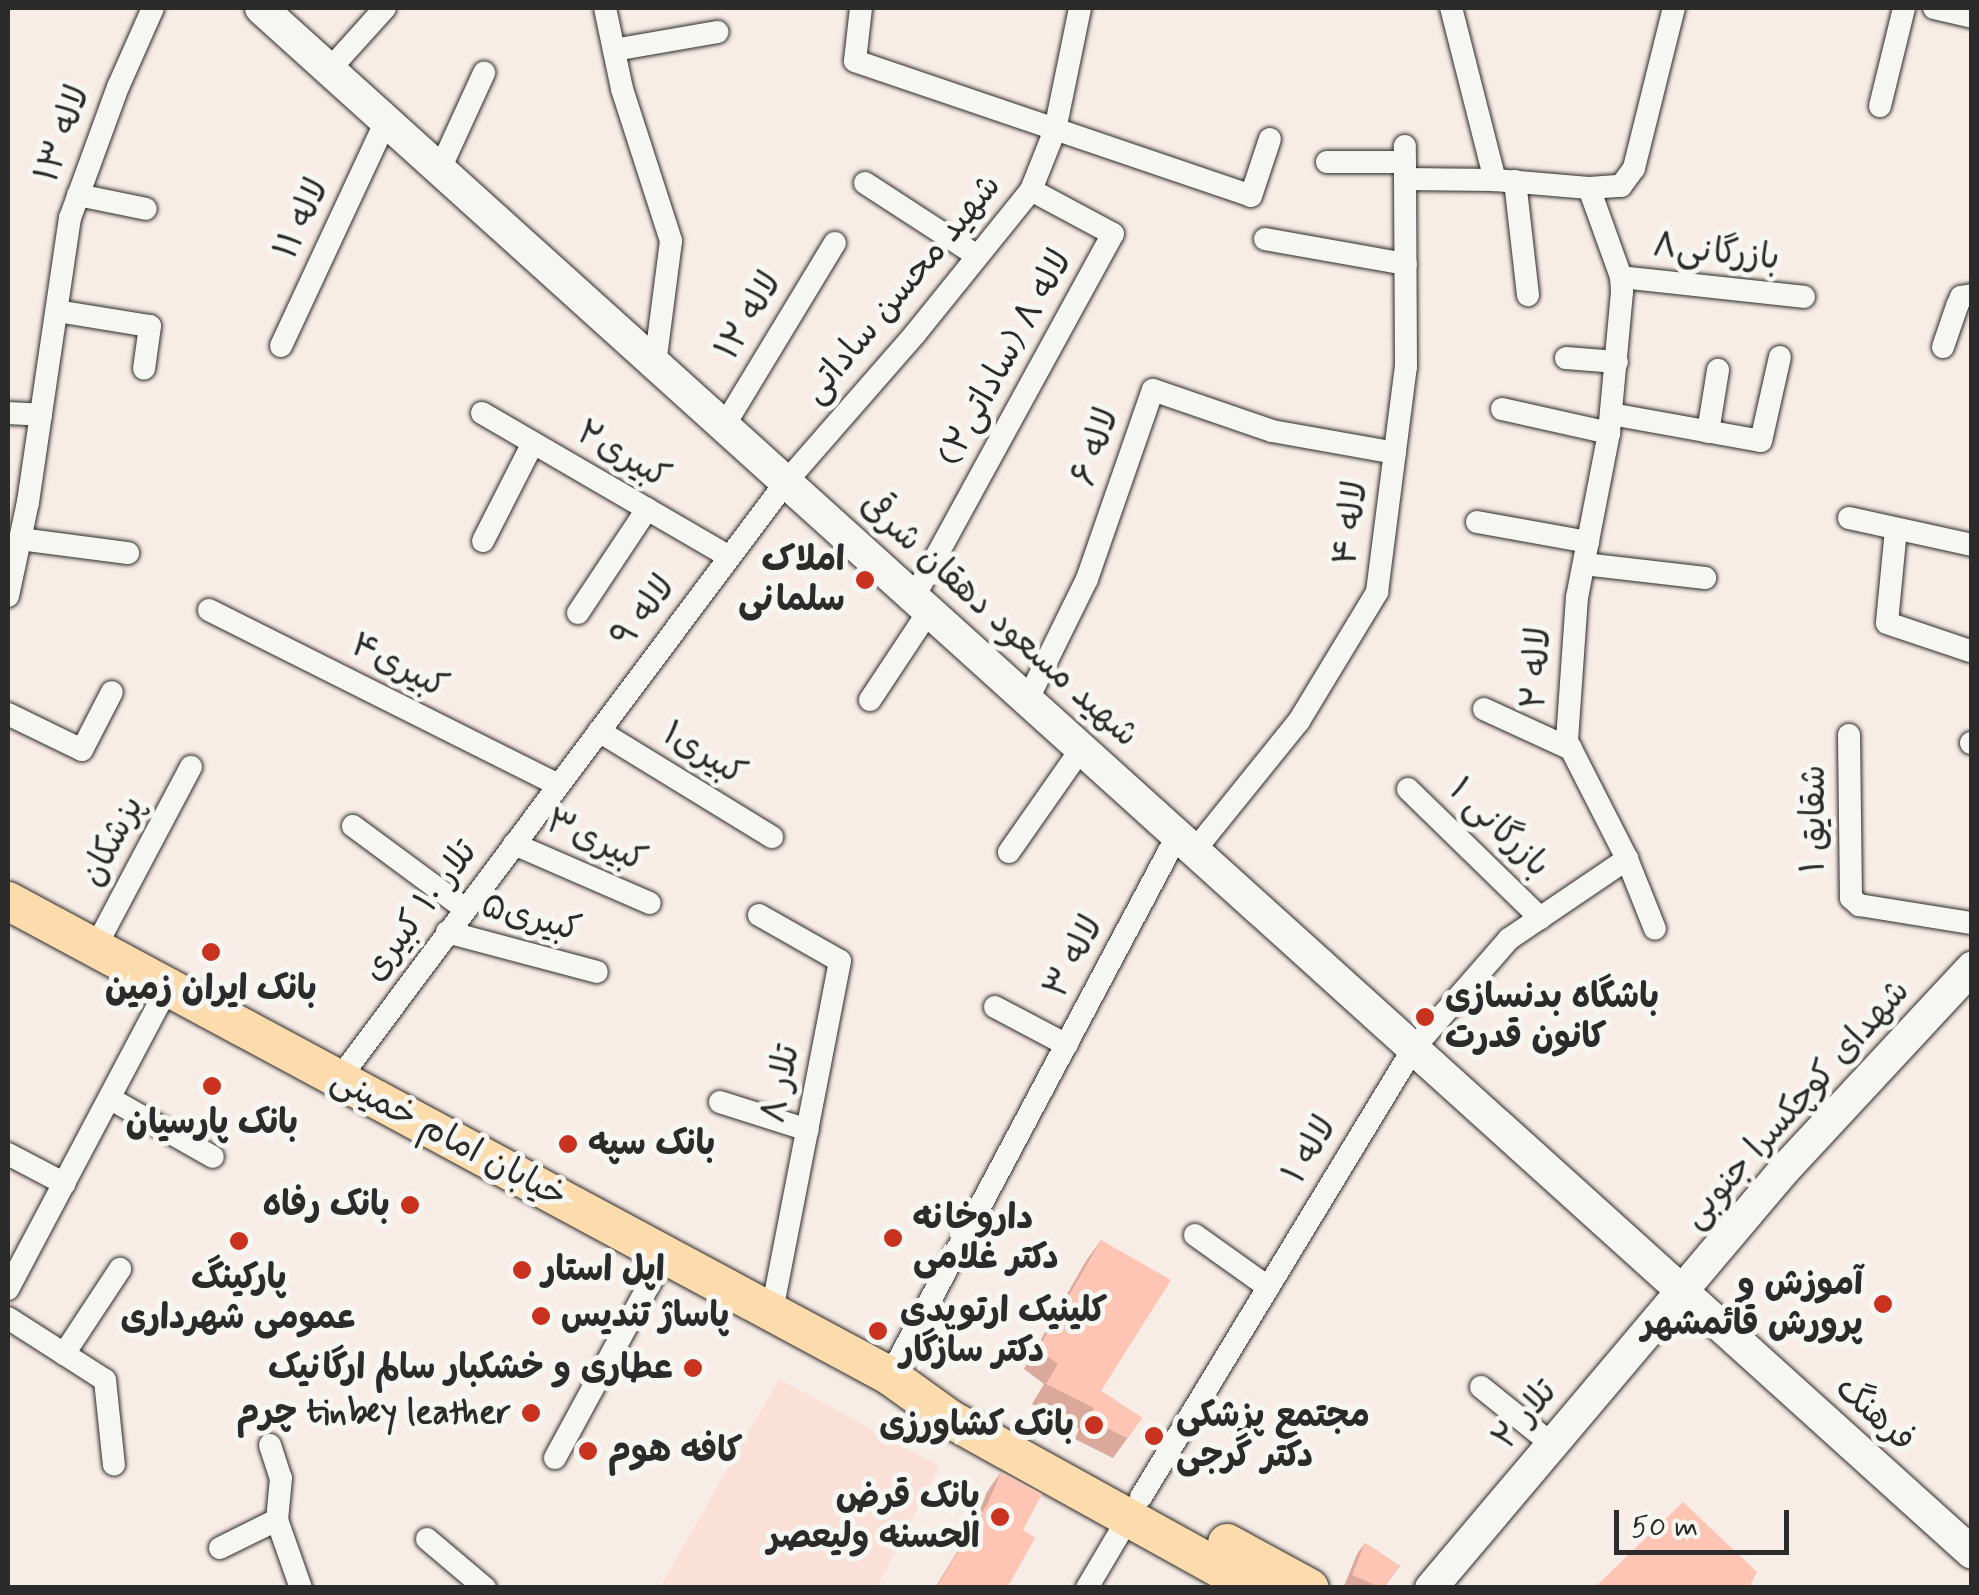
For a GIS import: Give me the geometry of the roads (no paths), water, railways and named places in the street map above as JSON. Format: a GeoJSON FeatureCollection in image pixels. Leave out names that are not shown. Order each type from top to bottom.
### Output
{"type":"FeatureCollection","features":[{"type":"Feature","properties":{"kind":"main road","name":"شهید مسعود دهقان شرقی"},"geometry":{"type":"LineString","coordinates":[[261,8],[1680,1295]]}},
{"type":"Feature","properties":{"kind":"main road","name":"خیابان امام خمینی"},"geometry":{"type":"LineString","coordinates":[[8,901],[890,1376],[950,1419],[1310,1588]]}},
{"type":"Feature","properties":{"kind":"main road","name":"شهدای کوچکسرا جنوبی"},"geometry":{"type":"LineString","coordinates":[[1680,1295],[1786,1170],[1972,968]]}},
{"type":"Feature","properties":{"kind":"main road","name":"تلار ۲"},"geometry":{"type":"LineString","coordinates":[[1431,1588],[1680,1295]]}},
{"type":"Feature","properties":{"kind":"main road","name":"فرهنگ"},"geometry":{"type":"LineString","coordinates":[[1680,1295],[1972,1553]]}},
{"type":"Feature","properties":{"kind":"main road","name":"خیابان امام خمینی"},"geometry":{"type":"LineString","coordinates":[[1135,1507],[1255,1588]]}},
{"type":"Feature","properties":{"kind":"street","name":"لاله ۱۳"},"geometry":{"type":"LineString","coordinates":[[8,596],[42,414],[70,218],[153,8]]}},
{"type":"Feature","properties":{"kind":"street"},"geometry":{"type":"LineString","coordinates":[[330,69],[384,8]]}},
{"type":"Feature","properties":{"kind":"street"},"geometry":{"type":"LineString","coordinates":[[605,8],[671,241],[655,364]]}},
{"type":"Feature","properties":{"kind":"street"},"geometry":{"type":"LineString","coordinates":[[862,8],[855,61],[1251,196],[1270,139]]}},
{"type":"Feature","properties":{"kind":"street","name":"شهید محسن ساداتی"},"geometry":{"type":"LineString","coordinates":[[786,482],[916,334],[1031,190],[1055,130],[1080,8]]}},
{"type":"Feature","properties":{"kind":"street"},"geometry":{"type":"LineString","coordinates":[[1451,8],[1505,180],[1528,295]]}},
{"type":"Feature","properties":{"kind":"street"},"geometry":{"type":"LineString","coordinates":[[1328,162],[1405,162],[1505,180],[1589,188],[1621,186],[1634,168],[1674,8]]}},
{"type":"Feature","properties":{"kind":"street"},"geometry":{"type":"LineString","coordinates":[[1880,106],[1904,8]]}},
{"type":"Feature","properties":{"kind":"street"},"geometry":{"type":"LineString","coordinates":[[1934,8],[1972,17]]}},
{"type":"Feature","properties":{"kind":"street"},"geometry":{"type":"LineString","coordinates":[[614,50],[717,32]]}},
{"type":"Feature","properties":{"kind":"street"},"geometry":{"type":"LineString","coordinates":[[440,169],[484,73]]}},
{"type":"Feature","properties":{"kind":"street","name":"لاله ۱۱"},"geometry":{"type":"LineString","coordinates":[[281,346],[386,121]]}},
{"type":"Feature","properties":{"kind":"street","name":"لاله ۴"},"geometry":{"type":"LineString","coordinates":[[1185,843],[1298,721],[1377,592],[1406,367],[1405,162]]}},
{"type":"Feature","properties":{"kind":"street"},"geometry":{"type":"LineString","coordinates":[[866,183],[976,255]]}},
{"type":"Feature","properties":{"kind":"street","name":"لاله ۲"},"geometry":{"type":"LineString","coordinates":[[1589,188],[1621,277],[1610,424],[1577,598],[1567,741],[1627,859],[1656,929]]}},
{"type":"Feature","properties":{"kind":"street","name":"لاله ۸ (ساداتی۲)"},"geometry":{"type":"LineString","coordinates":[[921,604],[1113,234],[1031,190]]}},
{"type":"Feature","properties":{"kind":"street"},"geometry":{"type":"LineString","coordinates":[[78,194],[146,209]]}},
{"type":"Feature","properties":{"kind":"street"},"geometry":{"type":"LineString","coordinates":[[1265,239],[1406,264]]}},
{"type":"Feature","properties":{"kind":"street","name":"لاله ۱۲"},"geometry":{"type":"LineString","coordinates":[[724,426],[834,243]]}},
{"type":"Feature","properties":{"kind":"street","name":"بازرگانی۸"},"geometry":{"type":"LineString","coordinates":[[1621,277],[1804,297]]}},
{"type":"Feature","properties":{"kind":"street"},"geometry":{"type":"LineString","coordinates":[[1943,348],[1966,296]]}},
{"type":"Feature","properties":{"kind":"street"},"geometry":{"type":"LineString","coordinates":[[57,310],[150,326],[144,369]]}},
{"type":"Feature","properties":{"kind":"street"},"geometry":{"type":"LineString","coordinates":[[1502,409],[1760,441],[1780,357]]}},
{"type":"Feature","properties":{"kind":"street"},"geometry":{"type":"LineString","coordinates":[[1566,358],[1617,362]]}},
{"type":"Feature","properties":{"kind":"street"},"geometry":{"type":"LineString","coordinates":[[1708,432],[1718,370]]}},
{"type":"Feature","properties":{"kind":"street","name":"لاله ۶"},"geometry":{"type":"LineString","coordinates":[[1027,700],[1087,579],[1153,390],[1272,431],[1395,453]]}},
{"type":"Feature","properties":{"kind":"street"},"geometry":{"type":"LineString","coordinates":[[8,413],[42,414]]}},
{"type":"Feature","properties":{"kind":"street","name":"کبیری۲"},"geometry":{"type":"LineString","coordinates":[[482,414],[729,558]]}},
{"type":"Feature","properties":{"kind":"street"},"geometry":{"type":"LineString","coordinates":[[483,540],[533,443]]}},
{"type":"Feature","properties":{"kind":"street","name":"لاله ۹"},"geometry":{"type":"LineString","coordinates":[[558,785],[786,482]]}},
{"type":"Feature","properties":{"kind":"street"},"geometry":{"type":"LineString","coordinates":[[578,613],[647,510]]}},
{"type":"Feature","properties":{"kind":"street"},"geometry":{"type":"LineString","coordinates":[[1849,518],[1972,544]]}},
{"type":"Feature","properties":{"kind":"street"},"geometry":{"type":"LineString","coordinates":[[1477,522],[1586,552],[1705,578]]}},
{"type":"Feature","properties":{"kind":"street"},"geometry":{"type":"LineString","coordinates":[[1896,528],[1886,623],[1970,651]]}},
{"type":"Feature","properties":{"kind":"street"},"geometry":{"type":"LineString","coordinates":[[20,539],[128,554]]}},
{"type":"Feature","properties":{"kind":"street"},"geometry":{"type":"LineString","coordinates":[[870,700],[921,604]]}},
{"type":"Feature","properties":{"kind":"street","name":"کبیری۴"},"geometry":{"type":"LineString","coordinates":[[209,610],[558,785]]}},
{"type":"Feature","properties":{"kind":"street"},"geometry":{"type":"LineString","coordinates":[[8,714],[82,750],[112,692]]}},
{"type":"Feature","properties":{"kind":"street"},"geometry":{"type":"LineString","coordinates":[[1484,709],[1571,749]]}},
{"type":"Feature","properties":{"kind":"street","name":"کبیری۱"},"geometry":{"type":"LineString","coordinates":[[599,730],[772,837]]}},
{"type":"Feature","properties":{"kind":"street","name":"شقایق ۱"},"geometry":{"type":"LineString","coordinates":[[1848,735],[1851,898],[1859,905],[1972,923]]}},
{"type":"Feature","properties":{"kind":"street"},"geometry":{"type":"LineString","coordinates":[[1009,852],[1080,748]]}},
{"type":"Feature","properties":{"kind":"street","name":"پزشکان"},"geometry":{"type":"LineString","coordinates":[[95,948],[191,768]]}},
{"type":"Feature","properties":{"kind":"street","name":"تلار ۱۰ کبیری"},"geometry":{"type":"LineString","coordinates":[[339,1079],[558,785]]}},
{"type":"Feature","properties":{"kind":"street","name":"بازرگانی ۱"},"geometry":{"type":"LineString","coordinates":[[1408,789],[1540,918]]}},
{"type":"Feature","properties":{"kind":"street"},"geometry":{"type":"LineString","coordinates":[[352,826],[465,908]]}},
{"type":"Feature","properties":{"kind":"street","name":"لاله ۳"},"geometry":{"type":"LineString","coordinates":[[890,1376],[1068,1045],[1185,843]]}},
{"type":"Feature","properties":{"kind":"street","name":"کبیری۳"},"geometry":{"type":"LineString","coordinates":[[514,844],[650,903]]}},
{"type":"Feature","properties":{"kind":"street"},"geometry":{"type":"LineString","coordinates":[[1412,1049],[1509,939],[1627,859]]}},
{"type":"Feature","properties":{"kind":"street","name":"تلار ۸"},"geometry":{"type":"LineString","coordinates":[[758,915],[840,960],[772,1312]]}},
{"type":"Feature","properties":{"kind":"street","name":"کبیری۵"},"geometry":{"type":"LineString","coordinates":[[447,932],[597,972]]}},
{"type":"Feature","properties":{"kind":"street"},"geometry":{"type":"LineString","coordinates":[[8,1289],[168,987]]}},
{"type":"Feature","properties":{"kind":"street"},"geometry":{"type":"LineString","coordinates":[[995,1007],[1068,1045]]}},
{"type":"Feature","properties":{"kind":"street","name":"لاله ۱"},"geometry":{"type":"LineString","coordinates":[[1087,1588],[1412,1049]]}},
{"type":"Feature","properties":{"kind":"street"},"geometry":{"type":"LineString","coordinates":[[111,1099],[213,1157]]}},
{"type":"Feature","properties":{"kind":"street"},"geometry":{"type":"LineString","coordinates":[[720,1102],[808,1130]]}},
{"type":"Feature","properties":{"kind":"street"},"geometry":{"type":"LineString","coordinates":[[8,1154],[64,1184]]}},
{"type":"Feature","properties":{"kind":"street"},"geometry":{"type":"LineString","coordinates":[[1195,1235],[1268,1287]]}},
{"type":"Feature","properties":{"kind":"street"},"geometry":{"type":"LineString","coordinates":[[556,1458],[665,1255]]}},
{"type":"Feature","properties":{"kind":"street"},"geometry":{"type":"LineString","coordinates":[[64,1354],[120,1269]]}},
{"type":"Feature","properties":{"kind":"street"},"geometry":{"type":"LineString","coordinates":[[8,1318],[105,1380],[114,1464]]}},
{"type":"Feature","properties":{"kind":"street"},"geometry":{"type":"LineString","coordinates":[[1482,1387],[1553,1444]]}},
{"type":"Feature","properties":{"kind":"street"},"geometry":{"type":"LineString","coordinates":[[270,1445],[281,1478],[277,1520],[301,1588]]}},
{"type":"Feature","properties":{"kind":"street"},"geometry":{"type":"LineString","coordinates":[[220,1548],[277,1520]]}},
{"type":"Feature","properties":{"kind":"street"},"geometry":{"type":"LineString","coordinates":[[427,1539],[485,1588]]}},
{"type":"Feature","properties":{"kind":"place","name":"املاک سلمانی"},"geometry":{"type":"Point","coordinates":[865,580]}},
{"type":"Feature","properties":{"kind":"place","name":"بانک ایران زمین"},"geometry":{"type":"Point","coordinates":[211,952]}},
{"type":"Feature","properties":{"kind":"place","name":"باشگاه بدنسازی کانون قدرت"},"geometry":{"type":"Point","coordinates":[1425,1017]}},
{"type":"Feature","properties":{"kind":"place","name":"بانک پارسیان"},"geometry":{"type":"Point","coordinates":[212,1086]}},
{"type":"Feature","properties":{"kind":"place","name":"بانک سپه"},"geometry":{"type":"Point","coordinates":[568,1144]}},
{"type":"Feature","properties":{"kind":"place","name":"بانک رفاه"},"geometry":{"type":"Point","coordinates":[410,1205]}},
{"type":"Feature","properties":{"kind":"place","name":"داروخانه دکتر غلامی"},"geometry":{"type":"Point","coordinates":[893,1238]}},
{"type":"Feature","properties":{"kind":"place","name":"پارکینگ عمومی شهرداری"},"geometry":{"type":"Point","coordinates":[239,1241]}},
{"type":"Feature","properties":{"kind":"place","name":"اپل استار"},"geometry":{"type":"Point","coordinates":[522,1270]}},
{"type":"Feature","properties":{"kind":"place","name":"آموزش و پرورش قائمشهر"},"geometry":{"type":"Point","coordinates":[1883,1304]}},
{"type":"Feature","properties":{"kind":"place","name":"پاساژ تندیس"},"geometry":{"type":"Point","coordinates":[541,1316]}},
{"type":"Feature","properties":{"kind":"place","name":"کلینیک ارتوپدی دکتر سازگار"},"geometry":{"type":"Point","coordinates":[878,1331]}},
{"type":"Feature","properties":{"kind":"place","name":"عطاری و خشکبار سالم ارگانیک"},"geometry":{"type":"Point","coordinates":[693,1368]}},
{"type":"Feature","properties":{"kind":"place","name":"چرم tinbey leather"},"geometry":{"type":"Point","coordinates":[531,1413]}},
{"type":"Feature","properties":{"kind":"place","name":"بانک کشاورزی"},"geometry":{"type":"Point","coordinates":[1094,1425]}},
{"type":"Feature","properties":{"kind":"place","name":"مجتمع پزشکی دکتر گرجی"},"geometry":{"type":"Point","coordinates":[1154,1436]}},
{"type":"Feature","properties":{"kind":"place","name":"کافه هوم"},"geometry":{"type":"Point","coordinates":[588,1451]}},
{"type":"Feature","properties":{"kind":"place","name":"بانک قرض الحسنه ولیعصر"},"geometry":{"type":"Point","coordinates":[1000,1517]}}]}
